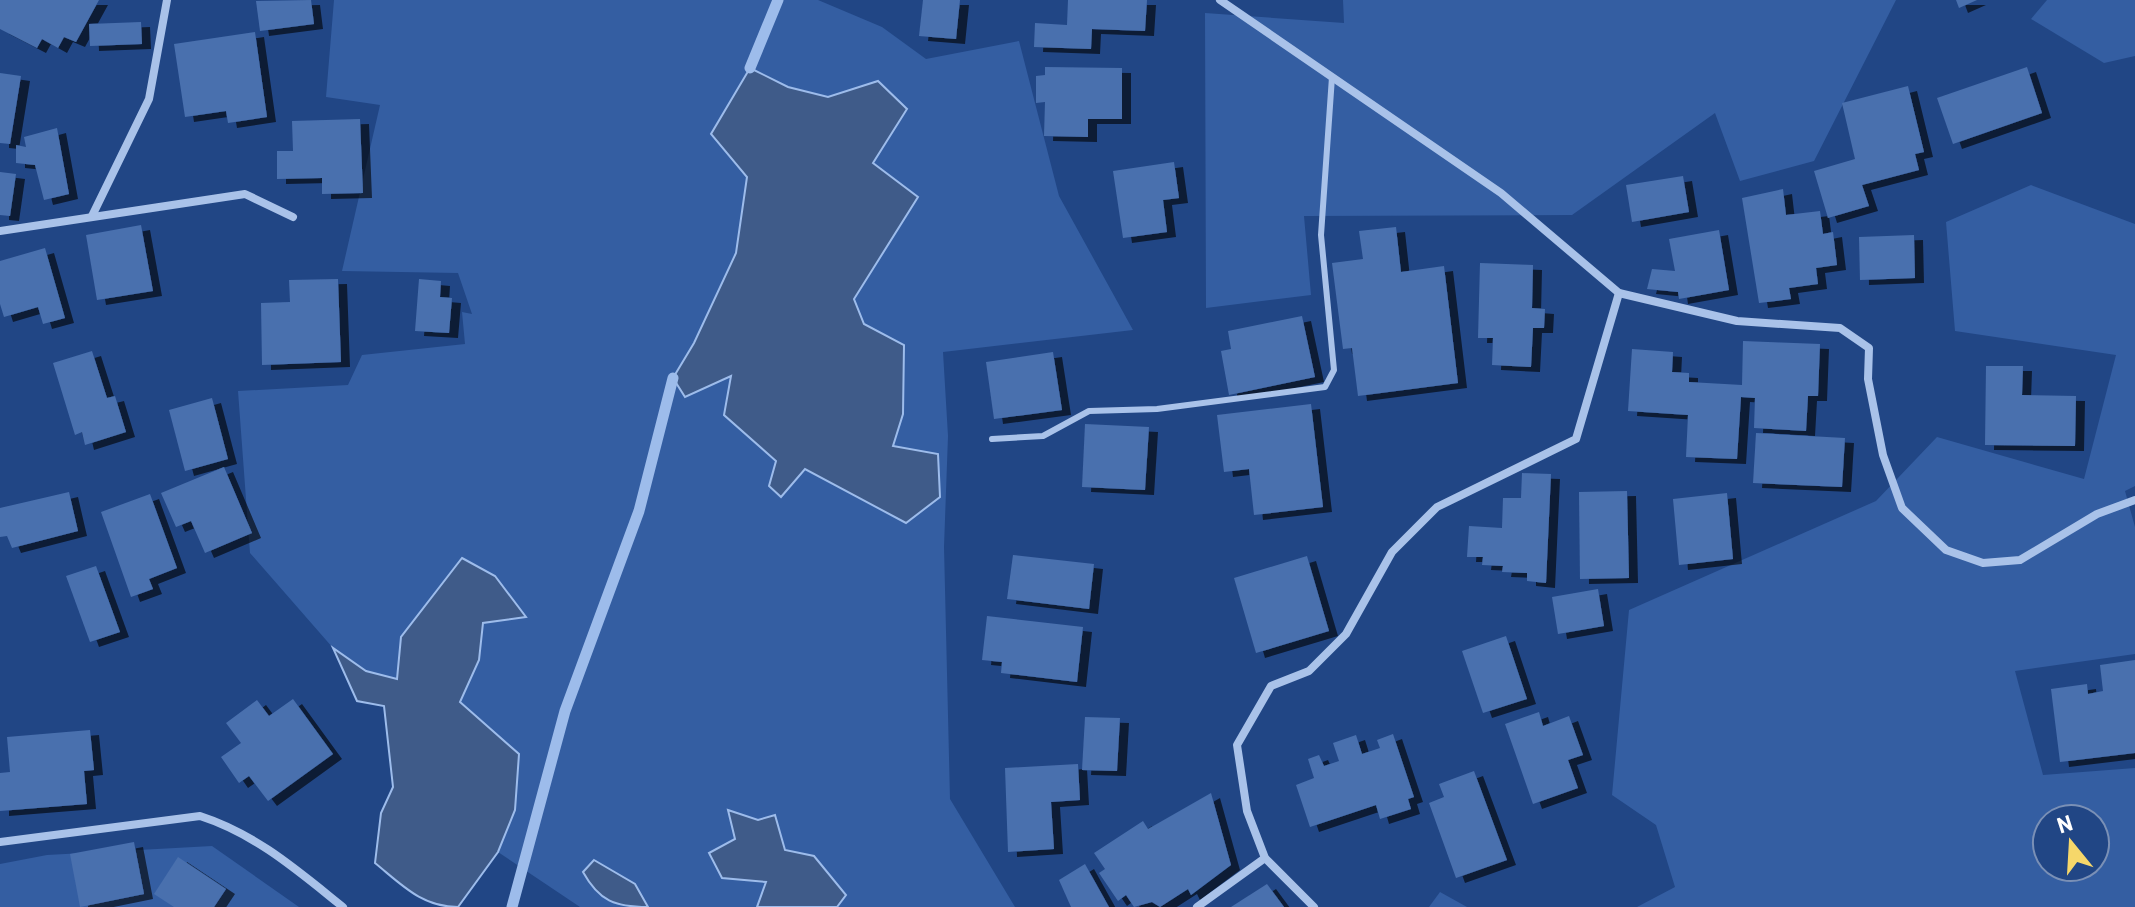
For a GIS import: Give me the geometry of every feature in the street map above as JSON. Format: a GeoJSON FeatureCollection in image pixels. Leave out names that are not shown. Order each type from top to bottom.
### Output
{"type":"FeatureCollection","features":[{"type":"Feature","properties":{"kind":"street"},"geometry":{"type":"LineString","coordinates":[[92,216],[149,99],[167,0]]}},
{"type":"Feature","properties":{"kind":"street"},"geometry":{"type":"LineString","coordinates":[[1220,0],[1501,193],[1619,293],[1737,321],[1840,328],[1869,348],[1868,379],[1880,440],[1902,508],[1946,550],[1983,563],[2020,560],[2097,514],[2135,500]]}},
{"type":"Feature","properties":{"kind":"street"},"geometry":{"type":"LineString","coordinates":[[0,231],[245,194],[293,217]]}},
{"type":"Feature","properties":{"kind":"street"},"geometry":{"type":"LineString","coordinates":[[1314,907],[1265,858],[1247,811],[1237,745],[1271,686],[1309,671],[1346,634],[1392,552],[1437,507],[1576,439],[1619,293]]}},
{"type":"Feature","properties":{"kind":"street"},"geometry":{"type":"LineString","coordinates":[[0,842],[200,816],[228,825],[273,851],[343,907]]}},
{"type":"Feature","properties":{"kind":"street"},"geometry":{"type":"LineString","coordinates":[[1197,907],[1265,858]]}},
{"type":"Feature","properties":{"kind":"lane"},"geometry":{"type":"LineString","coordinates":[[992,439],[1043,436],[1089,411],[1157,409],[1325,387],[1334,370],[1321,235],[1332,77]]}},
{"type":"Feature","properties":{"kind":"shaded area"},"geometry":{"type":"Polygon","coordinates":[[[334,0],[818,0],[882,27],[926,59],[1019,41],[1059,196],[1133,330],[943,352],[948,436],[944,547],[950,799],[1015,907],[580,907],[498,852],[458,907],[423,899],[375,863],[381,813],[393,787],[384,706],[357,701],[333,648],[250,553],[238,391],[348,385],[362,355],[465,344],[462,312],[472,314],[458,273],[342,271],[380,105],[326,97],[334,0]]]}},
{"type":"Feature","properties":{"kind":"shaded area"},"geometry":{"type":"Polygon","coordinates":[[[1343,0],[1896,0],[1814,161],[1740,181],[1715,113],[1572,215],[1304,216],[1311,295],[1206,308],[1205,13],[1344,23],[1343,0]]]}},
{"type":"Feature","properties":{"kind":"shaded area"},"geometry":{"type":"Polygon","coordinates":[[[2047,0],[2135,0],[2135,56],[2104,63],[2031,19],[2047,0]]]}},
{"type":"Feature","properties":{"kind":"shaded area"},"geometry":{"type":"Polygon","coordinates":[[[750,68],[788,87],[828,97],[878,81],[907,109],[873,163],[918,197],[854,299],[864,324],[904,345],[903,414],[893,446],[938,454],[940,497],[906,523],[805,469],[781,497],[769,486],[776,461],[724,415],[731,376],[685,397],[673,378],[694,343],[736,253],[747,177],[711,134],[750,68]]]}},
{"type":"Feature","properties":{"kind":"shaded area"},"geometry":{"type":"Polygon","coordinates":[[[2031,185],[2135,224],[2135,486],[2125,491],[2135,527],[2135,654],[2015,671],[2043,775],[2135,768],[2135,907],[1637,907],[1675,887],[1656,825],[1612,795],[1629,610],[1876,501],[1937,437],[2084,479],[2116,355],[1955,331],[1946,222],[2031,185]]]}},
{"type":"Feature","properties":{"kind":"shaded area"},"geometry":{"type":"Polygon","coordinates":[[[462,558],[495,576],[526,617],[483,623],[479,660],[460,702],[519,754],[515,810],[498,852],[458,907],[423,899],[375,863],[381,813],[393,787],[384,706],[357,701],[333,648],[366,671],[397,679],[401,637],[462,558]]]}},
{"type":"Feature","properties":{"kind":"shaded area"},"geometry":{"type":"Polygon","coordinates":[[[728,810],[758,820],[775,815],[785,850],[814,856],[846,895],[837,907],[757,907],[766,882],[722,878],[709,853],[735,839],[728,810]]]}},
{"type":"Feature","properties":{"kind":"shaded area"},"geometry":{"type":"Polygon","coordinates":[[[212,846],[299,907],[0,907],[0,864],[47,855],[212,846]]]}},
{"type":"Feature","properties":{"kind":"shaded area"},"geometry":{"type":"Polygon","coordinates":[[[594,860],[635,884],[648,907],[617,904],[595,890],[583,872],[594,860]]]}},
{"type":"Feature","properties":{"kind":"shaded area"},"geometry":{"type":"Polygon","coordinates":[[[1440,892],[1467,907],[1429,907],[1440,892]]]}},
{"type":"Feature","properties":{"kind":"building"},"geometry":{"type":"Polygon","coordinates":[[[0,0],[99,0],[76,42],[64,37],[58,48],[42,39],[37,48],[0,29],[0,0]]]}},
{"type":"Feature","properties":{"kind":"building"},"geometry":{"type":"Polygon","coordinates":[[[311,0],[314,24],[260,31],[256,1],[311,0]]]}},
{"type":"Feature","properties":{"kind":"building"},"geometry":{"type":"Polygon","coordinates":[[[923,0],[960,0],[956,39],[919,36],[923,0]]]}},
{"type":"Feature","properties":{"kind":"building"},"geometry":{"type":"Polygon","coordinates":[[[1068,0],[1147,0],[1145,31],[1092,29],[1091,49],[1034,47],[1035,23],[1067,25],[1068,0]]]}},
{"type":"Feature","properties":{"kind":"building"},"geometry":{"type":"Polygon","coordinates":[[[1956,0],[1977,0],[1959,8],[1956,0]]]}},
{"type":"Feature","properties":{"kind":"building"},"geometry":{"type":"Polygon","coordinates":[[[141,22],[142,44],[90,46],[89,24],[141,22]]]}},
{"type":"Feature","properties":{"kind":"building"},"geometry":{"type":"Polygon","coordinates":[[[255,32],[267,117],[228,123],[226,111],[185,117],[174,44],[255,32]]]}},
{"type":"Feature","properties":{"kind":"building"},"geometry":{"type":"Polygon","coordinates":[[[1045,67],[1122,68],[1122,119],[1088,119],[1088,137],[1044,136],[1045,102],[1036,103],[1036,76],[1045,75],[1045,67]]]}},
{"type":"Feature","properties":{"kind":"building"},"geometry":{"type":"Polygon","coordinates":[[[2027,67],[2042,113],[1953,144],[1937,98],[2027,67]]]}},
{"type":"Feature","properties":{"kind":"building"},"geometry":{"type":"Polygon","coordinates":[[[0,73],[21,76],[10,144],[0,143],[0,73]]]}},
{"type":"Feature","properties":{"kind":"building"},"geometry":{"type":"Polygon","coordinates":[[[1908,86],[1924,152],[1915,154],[1919,170],[1862,185],[1869,206],[1828,218],[1814,171],[1855,159],[1842,103],[1908,86]]]}},
{"type":"Feature","properties":{"kind":"building"},"geometry":{"type":"Polygon","coordinates":[[[360,119],[363,193],[322,194],[322,178],[277,179],[277,151],[293,151],[292,121],[360,119]]]}},
{"type":"Feature","properties":{"kind":"building"},"geometry":{"type":"Polygon","coordinates":[[[57,128],[69,194],[44,200],[35,165],[16,163],[16,145],[26,147],[24,137],[57,128]]]}},
{"type":"Feature","properties":{"kind":"building"},"geometry":{"type":"Polygon","coordinates":[[[1174,162],[1179,198],[1163,200],[1167,232],[1123,238],[1113,171],[1174,162]]]}},
{"type":"Feature","properties":{"kind":"building"},"geometry":{"type":"Polygon","coordinates":[[[0,172],[16,174],[10,216],[0,215],[0,172]]]}},
{"type":"Feature","properties":{"kind":"building"},"geometry":{"type":"Polygon","coordinates":[[[1683,176],[1689,212],[1632,222],[1626,185],[1683,176]]]}},
{"type":"Feature","properties":{"kind":"building"},"geometry":{"type":"Polygon","coordinates":[[[1783,189],[1786,215],[1820,211],[1823,234],[1833,232],[1837,265],[1816,268],[1818,284],[1789,288],[1791,299],[1759,303],[1742,198],[1783,189]]]}},
{"type":"Feature","properties":{"kind":"building"},"geometry":{"type":"Polygon","coordinates":[[[141,225],[153,291],[97,300],[86,235],[141,225]]]}},
{"type":"Feature","properties":{"kind":"building"},"geometry":{"type":"Polygon","coordinates":[[[1396,227],[1401,272],[1444,266],[1458,383],[1358,396],[1352,348],[1343,349],[1332,263],[1363,259],[1359,231],[1396,227]]]}},
{"type":"Feature","properties":{"kind":"building"},"geometry":{"type":"Polygon","coordinates":[[[1719,230],[1729,290],[1679,299],[1678,292],[1647,289],[1652,269],[1675,271],[1669,239],[1719,230]]]}},
{"type":"Feature","properties":{"kind":"building"},"geometry":{"type":"Polygon","coordinates":[[[1914,235],[1915,278],[1860,280],[1859,237],[1914,235]]]}},
{"type":"Feature","properties":{"kind":"building"},"geometry":{"type":"Polygon","coordinates":[[[45,248],[65,318],[43,324],[38,307],[4,317],[0,304],[0,261],[45,248]]]}},
{"type":"Feature","properties":{"kind":"building"},"geometry":{"type":"Polygon","coordinates":[[[1480,263],[1533,265],[1532,308],[1545,309],[1544,328],[1533,328],[1531,367],[1492,365],[1493,338],[1478,338],[1480,263]]]}},
{"type":"Feature","properties":{"kind":"building"},"geometry":{"type":"Polygon","coordinates":[[[338,279],[341,362],[262,365],[261,303],[290,302],[289,280],[338,279]]]}},
{"type":"Feature","properties":{"kind":"building"},"geometry":{"type":"Polygon","coordinates":[[[419,279],[441,281],[440,297],[452,298],[449,333],[415,331],[419,279]]]}},
{"type":"Feature","properties":{"kind":"building"},"geometry":{"type":"Polygon","coordinates":[[[1302,316],[1315,377],[1229,395],[1221,351],[1231,349],[1228,331],[1302,316]]]}},
{"type":"Feature","properties":{"kind":"building"},"geometry":{"type":"Polygon","coordinates":[[[1743,341],[1820,344],[1818,396],[1808,396],[1806,431],[1754,428],[1755,398],[1741,397],[1737,459],[1686,457],[1688,415],[1628,411],[1632,349],[1673,352],[1672,372],[1689,373],[1689,382],[1742,385],[1743,341]]]}},
{"type":"Feature","properties":{"kind":"building"},"geometry":{"type":"Polygon","coordinates":[[[92,351],[107,398],[115,396],[126,432],[85,445],[82,432],[75,435],[53,363],[92,351]]]}},
{"type":"Feature","properties":{"kind":"building"},"geometry":{"type":"Polygon","coordinates":[[[1053,352],[1062,410],[994,419],[986,362],[1053,352]]]}},
{"type":"Feature","properties":{"kind":"building"},"geometry":{"type":"Polygon","coordinates":[[[1986,366],[2023,366],[2022,395],[2076,396],[2075,446],[1985,445],[1986,366]]]}},
{"type":"Feature","properties":{"kind":"building"},"geometry":{"type":"Polygon","coordinates":[[[212,398],[228,459],[185,471],[169,410],[212,398]]]}},
{"type":"Feature","properties":{"kind":"building"},"geometry":{"type":"Polygon","coordinates":[[[1311,404],[1323,507],[1254,515],[1249,469],[1224,472],[1217,415],[1311,404]]]}},
{"type":"Feature","properties":{"kind":"building"},"geometry":{"type":"Polygon","coordinates":[[[1085,424],[1149,427],[1145,490],[1082,487],[1085,424]]]}},
{"type":"Feature","properties":{"kind":"building"},"geometry":{"type":"Polygon","coordinates":[[[1756,433],[1845,438],[1842,487],[1753,483],[1756,433]]]}},
{"type":"Feature","properties":{"kind":"building"},"geometry":{"type":"Polygon","coordinates":[[[224,467],[252,533],[205,553],[191,521],[176,527],[161,493],[224,467]]]}},
{"type":"Feature","properties":{"kind":"building"},"geometry":{"type":"Polygon","coordinates":[[[1522,473],[1551,474],[1546,583],[1527,581],[1527,573],[1502,572],[1503,566],[1482,565],[1483,557],[1467,557],[1469,526],[1502,528],[1503,498],[1521,498],[1522,473]]]}},
{"type":"Feature","properties":{"kind":"building"},"geometry":{"type":"Polygon","coordinates":[[[1627,491],[1629,578],[1580,579],[1579,492],[1627,491]]]}},
{"type":"Feature","properties":{"kind":"building"},"geometry":{"type":"Polygon","coordinates":[[[69,492],[78,531],[12,548],[7,536],[0,537],[0,508],[69,492]]]}},
{"type":"Feature","properties":{"kind":"building"},"geometry":{"type":"Polygon","coordinates":[[[1727,493],[1733,559],[1679,565],[1673,499],[1727,493]]]}},
{"type":"Feature","properties":{"kind":"building"},"geometry":{"type":"Polygon","coordinates":[[[150,494],[177,568],[149,579],[153,589],[131,597],[101,512],[150,494]]]}},
{"type":"Feature","properties":{"kind":"building"},"geometry":{"type":"Polygon","coordinates":[[[1013,555],[1094,564],[1089,609],[1007,599],[1013,555]]]}},
{"type":"Feature","properties":{"kind":"building"},"geometry":{"type":"Polygon","coordinates":[[[1307,556],[1329,631],[1256,653],[1234,578],[1307,556]]]}},
{"type":"Feature","properties":{"kind":"building"},"geometry":{"type":"Polygon","coordinates":[[[96,566],[120,632],[90,642],[66,576],[96,566]]]}},
{"type":"Feature","properties":{"kind":"building"},"geometry":{"type":"Polygon","coordinates":[[[1598,589],[1604,626],[1558,634],[1552,597],[1598,589]]]}},
{"type":"Feature","properties":{"kind":"building"},"geometry":{"type":"Polygon","coordinates":[[[987,616],[1083,627],[1077,682],[1001,673],[1002,662],[982,660],[987,616]]]}},
{"type":"Feature","properties":{"kind":"building"},"geometry":{"type":"Polygon","coordinates":[[[1506,636],[1527,699],[1483,713],[1462,651],[1506,636]]]}},
{"type":"Feature","properties":{"kind":"building"},"geometry":{"type":"Polygon","coordinates":[[[2135,660],[2135,753],[2060,762],[2051,689],[2087,684],[2088,694],[2103,691],[2100,665],[2135,660]]]}},
{"type":"Feature","properties":{"kind":"building"},"geometry":{"type":"Polygon","coordinates":[[[293,699],[333,754],[268,801],[249,776],[239,783],[221,757],[241,743],[226,723],[257,700],[269,716],[293,699]]]}},
{"type":"Feature","properties":{"kind":"building"},"geometry":{"type":"Polygon","coordinates":[[[1539,712],[1543,726],[1569,716],[1583,755],[1568,760],[1578,788],[1533,804],[1505,724],[1539,712]]]}},
{"type":"Feature","properties":{"kind":"building"},"geometry":{"type":"Polygon","coordinates":[[[1085,717],[1120,718],[1117,771],[1082,770],[1085,717]]]}},
{"type":"Feature","properties":{"kind":"building"},"geometry":{"type":"Polygon","coordinates":[[[90,730],[94,770],[84,771],[87,804],[0,811],[0,773],[10,772],[7,737],[90,730]]]}},
{"type":"Feature","properties":{"kind":"building"},"geometry":{"type":"Polygon","coordinates":[[[1393,734],[1414,797],[1408,799],[1411,809],[1380,819],[1376,805],[1310,827],[1296,785],[1314,778],[1308,759],[1319,755],[1324,766],[1339,761],[1333,743],[1356,735],[1362,754],[1380,748],[1377,740],[1393,734]]]}},
{"type":"Feature","properties":{"kind":"building"},"geometry":{"type":"Polygon","coordinates":[[[1078,764],[1080,800],[1051,802],[1054,849],[1008,852],[1005,768],[1078,764]]]}},
{"type":"Feature","properties":{"kind":"building"},"geometry":{"type":"Polygon","coordinates":[[[1474,771],[1507,860],[1456,878],[1429,803],[1444,797],[1439,784],[1474,771]]]}},
{"type":"Feature","properties":{"kind":"building"},"geometry":{"type":"Polygon","coordinates":[[[1211,793],[1231,865],[1191,895],[1188,889],[1160,907],[1152,902],[1134,907],[1126,895],[1118,901],[1099,873],[1105,869],[1094,853],[1143,821],[1148,829],[1211,793]]]}},
{"type":"Feature","properties":{"kind":"building"},"geometry":{"type":"Polygon","coordinates":[[[134,842],[144,894],[80,907],[70,854],[134,842]]]}},
{"type":"Feature","properties":{"kind":"building"},"geometry":{"type":"Polygon","coordinates":[[[178,857],[226,889],[214,907],[174,907],[154,894],[178,857]]]}},
{"type":"Feature","properties":{"kind":"building"},"geometry":{"type":"Polygon","coordinates":[[[1085,864],[1109,907],[1071,907],[1059,880],[1085,864]]]}},
{"type":"Feature","properties":{"kind":"building"},"geometry":{"type":"Polygon","coordinates":[[[1267,884],[1284,907],[1231,907],[1267,884]]]}},
{"type":"Feature","properties":{"kind":"waterway"},"geometry":{"type":"LineString","coordinates":[[750,68],[778,0]]}},
{"type":"Feature","properties":{"kind":"waterway"},"geometry":{"type":"LineString","coordinates":[[512,907],[565,711],[639,511],[673,378]]}}]}
